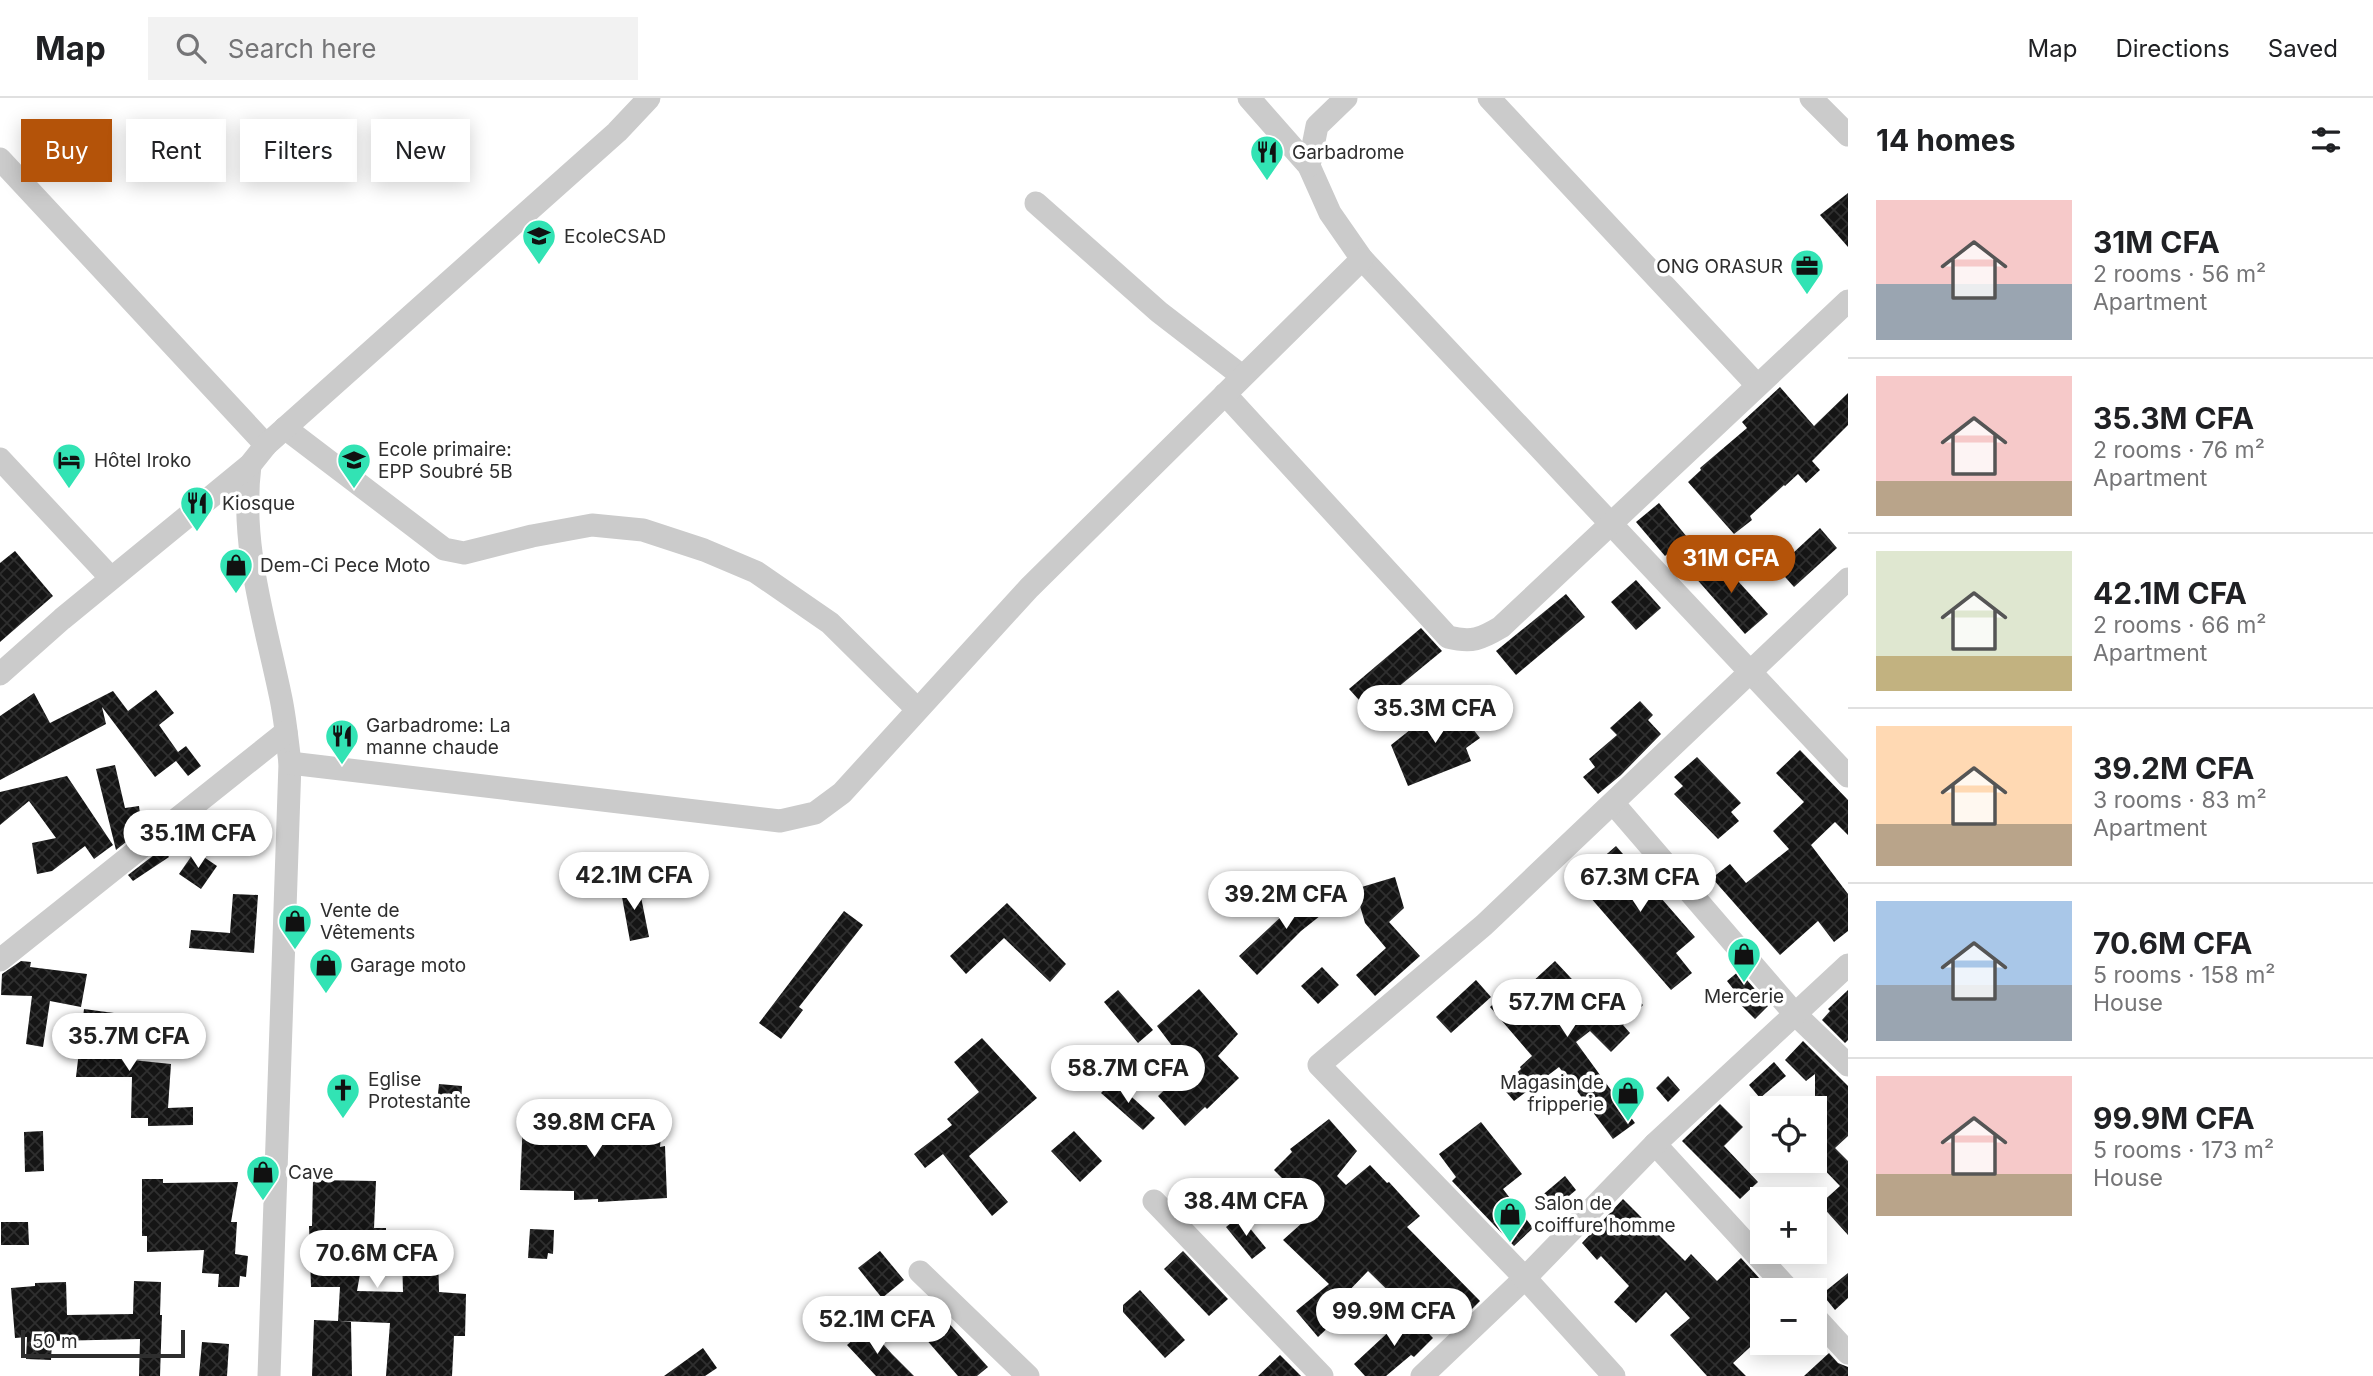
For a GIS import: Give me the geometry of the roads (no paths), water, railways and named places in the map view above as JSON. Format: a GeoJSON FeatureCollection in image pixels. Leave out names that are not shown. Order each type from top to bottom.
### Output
{"type":"FeatureCollection","features":[{"type":"Feature","properties":{"kind":"street"},"geometry":{"type":"LineString","coordinates":[[0,674],[111,578],[250,465],[266,445],[617,132],[649,98]]}},
{"type":"Feature","properties":{"kind":"street"},"geometry":{"type":"LineString","coordinates":[[1249,98],[1309,166],[1330,213],[1362,259],[1848,776]]}},
{"type":"Feature","properties":{"kind":"street"},"geometry":{"type":"LineString","coordinates":[[1309,166],[1317,126],[1346,98]]}},
{"type":"Feature","properties":{"kind":"street"},"geometry":{"type":"LineString","coordinates":[[1489,98],[1757,385]]}},
{"type":"Feature","properties":{"kind":"street"},"geometry":{"type":"LineString","coordinates":[[1811,98],[1848,135]]}},
{"type":"Feature","properties":{"kind":"street"},"geometry":{"type":"LineString","coordinates":[[0,159],[266,445]]}},
{"type":"Feature","properties":{"kind":"street"},"geometry":{"type":"LineString","coordinates":[[1036,202],[1159,312],[1242,376]]}},
{"type":"Feature","properties":{"kind":"street"},"geometry":{"type":"LineString","coordinates":[[290,763],[780,821],[815,813],[842,793],[1030,588],[1362,259]]}},
{"type":"Feature","properties":{"kind":"street"},"geometry":{"type":"LineString","coordinates":[[1225,394],[1448,637],[1466,641],[1484,637],[1501,627],[1848,301]]}},
{"type":"Feature","properties":{"kind":"street"},"geometry":{"type":"LineString","coordinates":[[285,428],[444,549],[464,553],[592,525],[643,530],[705,550],[756,572],[830,624],[917,709]]}},
{"type":"Feature","properties":{"kind":"street"},"geometry":{"type":"LineString","coordinates":[[0,459],[111,578]]}},
{"type":"Feature","properties":{"kind":"street"},"geometry":{"type":"LineString","coordinates":[[250,465],[246,504],[253,575],[280,696],[290,763],[269,1376]]}},
{"type":"Feature","properties":{"kind":"street"},"geometry":{"type":"LineString","coordinates":[[1614,1376],[1525,1278],[1319,1065],[1484,925],[1848,579]]}},
{"type":"Feature","properties":{"kind":"street"},"geometry":{"type":"LineString","coordinates":[[0,960],[286,732]]}},
{"type":"Feature","properties":{"kind":"street"},"geometry":{"type":"LineString","coordinates":[[1613,803],[1795,1014],[1848,1065]]}},
{"type":"Feature","properties":{"kind":"street"},"geometry":{"type":"LineString","coordinates":[[1422,1376],[1525,1278],[1655,1143],[1848,965]]}},
{"type":"Feature","properties":{"kind":"street"},"geometry":{"type":"LineString","coordinates":[[1655,1143],[1778,1278]]}},
{"type":"Feature","properties":{"kind":"street"},"geometry":{"type":"LineString","coordinates":[[1154,1201],[1322,1376]]}},
{"type":"Feature","properties":{"kind":"street"},"geometry":{"type":"LineString","coordinates":[[920,1272],[1019,1373]]}},
{"type":"Feature","properties":{"kind":"street"},"geometry":{"type":"LineString","coordinates":[[1827,1330],[1848,1353]]}},
{"type":"Feature","properties":{"kind":"place","name":"Garbadrome"},"geometry":{"type":"Point","coordinates":[1267,182]}},
{"type":"Feature","properties":{"kind":"place","name":"EcoleCSAD"},"geometry":{"type":"Point","coordinates":[539,266]}},
{"type":"Feature","properties":{"kind":"place","name":"ONG ORASUR"},"geometry":{"type":"Point","coordinates":[1807,296]}},
{"type":"Feature","properties":{"kind":"place","name":"Hôtel Iroko"},"geometry":{"type":"Point","coordinates":[69,490]}},
{"type":"Feature","properties":{"kind":"place","name":"Ecole primaire: EPP Soubré 5B"},"geometry":{"type":"Point","coordinates":[354,490]}},
{"type":"Feature","properties":{"kind":"place","name":"Kiosque"},"geometry":{"type":"Point","coordinates":[197,533]}},
{"type":"Feature","properties":{"kind":"place","name":"Dem-Ci Pece Moto"},"geometry":{"type":"Point","coordinates":[236,595]}},
{"type":"Feature","properties":{"kind":"place","name":"Garbadrome: La manne chaude"},"geometry":{"type":"Point","coordinates":[342,766]}},
{"type":"Feature","properties":{"kind":"place","name":"Vente de Vêtements"},"geometry":{"type":"Point","coordinates":[295,951]}},
{"type":"Feature","properties":{"kind":"place","name":"Mercerie"},"geometry":{"type":"Point","coordinates":[1744,984]}},
{"type":"Feature","properties":{"kind":"place","name":"Garage moto"},"geometry":{"type":"Point","coordinates":[326,995]}},
{"type":"Feature","properties":{"kind":"place","name":"Eglise Protestante"},"geometry":{"type":"Point","coordinates":[343,1120]}},
{"type":"Feature","properties":{"kind":"place","name":"Magasin de fripperie"},"geometry":{"type":"Point","coordinates":[1628,1123]}},
{"type":"Feature","properties":{"kind":"place","name":"Cave"},"geometry":{"type":"Point","coordinates":[263,1202]}},
{"type":"Feature","properties":{"kind":"place","name":"Salon de coiffure homme"},"geometry":{"type":"Point","coordinates":[1510,1244]}}]}
